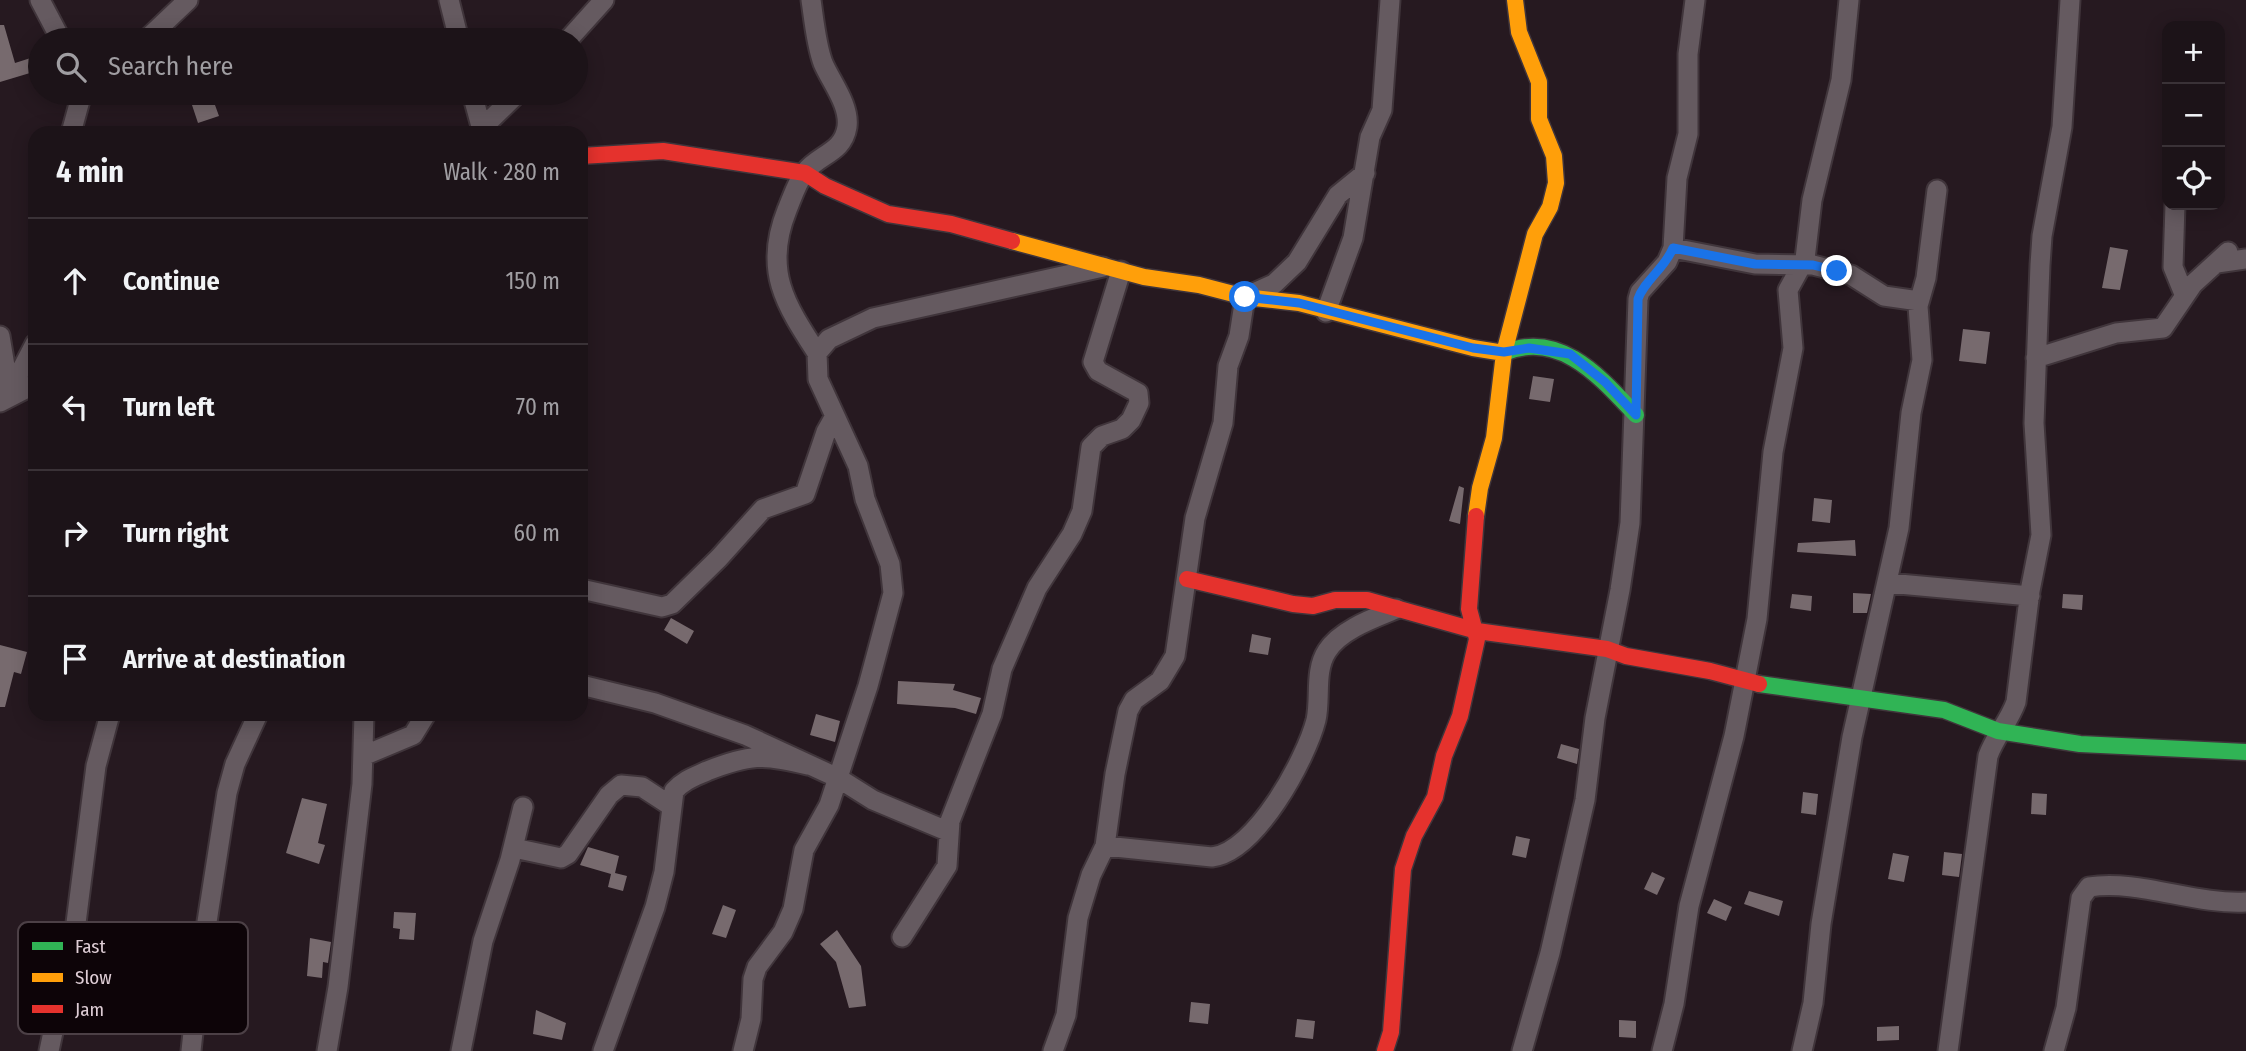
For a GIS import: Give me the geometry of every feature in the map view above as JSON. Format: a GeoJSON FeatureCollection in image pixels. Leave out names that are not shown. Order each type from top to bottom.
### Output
{"type":"FeatureCollection","features":[{"type":"Feature","properties":{"kind":"street"},"geometry":{"type":"LineString","coordinates":[[40,0],[55,28]]}},
{"type":"Feature","properties":{"kind":"street"},"geometry":{"type":"LineString","coordinates":[[159,28],[188,0]]}},
{"type":"Feature","properties":{"kind":"street"},"geometry":{"type":"LineString","coordinates":[[449,0],[456,28]]}},
{"type":"Feature","properties":{"kind":"street"},"geometry":{"type":"LineString","coordinates":[[579,28],[604,0]]}},
{"type":"Feature","properties":{"kind":"street"},"geometry":{"type":"LineString","coordinates":[[743,1051],[751,1019],[753,979],[757,967],[783,932],[793,909],[804,850],[822,822],[838,778],[868,686],[893,593],[893,575],[865,499],[858,466],[818,379],[817,353],[781,293],[776,267],[778,241],[784,219],[804,173],[816,162],[834,152],[845,136],[848,122],[839,94],[822,61],[811,0]]}},
{"type":"Feature","properties":{"kind":"street"},"geometry":{"type":"LineString","coordinates":[[1326,312],[1353,238],[1370,137],[1381,110],[1390,0]]}},
{"type":"Feature","properties":{"kind":"street"},"geometry":{"type":"LineString","coordinates":[[1385,1051],[1391,1032],[1403,869],[1414,836],[1435,797],[1444,756],[1460,716],[1477,631],[1469,609],[1473,543],[1480,488],[1494,438],[1504,352],[1530,249],[1553,197],[1556,175],[1554,156],[1539,119],[1539,82],[1519,32],[1515,0]]}},
{"type":"Feature","properties":{"kind":"street"},"geometry":{"type":"LineString","coordinates":[[1522,1051],[1550,953],[1585,800],[1607,649],[1620,590],[1630,523],[1636,415],[1638,299],[1640,292],[1667,262],[1673,248],[1676,178],[1688,134],[1688,54],[1695,0]]}},
{"type":"Feature","properties":{"kind":"street"},"geometry":{"type":"LineString","coordinates":[[1662,1051],[1674,1004],[1689,906],[1734,736],[1742,682],[1758,619],[1773,452],[1793,348],[1788,290],[1803,265],[1812,200],[1841,80],[1849,0]]}},
{"type":"Feature","properties":{"kind":"street"},"geometry":{"type":"LineString","coordinates":[[1948,1051],[1988,756],[1998,730],[2011,715],[2016,702],[2041,535],[2035,465],[2036,358],[2042,236],[2062,127],[2070,0]]}},
{"type":"Feature","properties":{"kind":"street"},"geometry":{"type":"LineString","coordinates":[[73,126],[79,105]]}},
{"type":"Feature","properties":{"kind":"street"},"geometry":{"type":"LineString","coordinates":[[474,105],[478,126]]}},
{"type":"Feature","properties":{"kind":"street"},"geometry":{"type":"LineString","coordinates":[[484,126],[506,105]]}},
{"type":"Feature","properties":{"kind":"street"},"geometry":{"type":"LineString","coordinates":[[588,156],[663,151],[804,173],[825,186],[888,214],[951,224],[1112,269],[1208,286],[1245,297],[1299,303],[1456,345],[1504,352],[1529,348],[1570,354],[1605,382],[1636,415]]}},
{"type":"Feature","properties":{"kind":"street"},"geometry":{"type":"LineString","coordinates":[[1245,297],[1274,284],[1297,262],[1338,195],[1365,173]]}},
{"type":"Feature","properties":{"kind":"street"},"geometry":{"type":"LineString","coordinates":[[1802,1051],[1813,1003],[1821,925],[1860,698],[1869,669],[1875,625],[1888,583],[1899,528],[1911,413],[1922,360],[1919,301],[1926,278],[1937,190]]}},
{"type":"Feature","properties":{"kind":"street"},"geometry":{"type":"LineString","coordinates":[[2175,210],[2173,267],[2184,294]]}},
{"type":"Feature","properties":{"kind":"street"},"geometry":{"type":"LineString","coordinates":[[1673,248],[1755,264],[1803,265],[1851,275],[1884,296],[1919,301]]}},
{"type":"Feature","properties":{"kind":"street"},"geometry":{"type":"LineString","coordinates":[[2036,358],[2116,334],[2163,328],[2175,314],[2184,294],[2230,258]]}},
{"type":"Feature","properties":{"kind":"street"},"geometry":{"type":"LineString","coordinates":[[817,353],[829,339],[873,318],[1112,269]]}},
{"type":"Feature","properties":{"kind":"street"},"geometry":{"type":"LineString","coordinates":[[902,937],[947,866],[947,831],[1022,622],[1037,588],[1072,534],[1082,511],[1091,447],[1102,436],[1122,429],[1139,403],[1138,393],[1098,371],[1093,362],[1112,269]]}},
{"type":"Feature","properties":{"kind":"street"},"geometry":{"type":"LineString","coordinates":[[1053,1051],[1066,1015],[1078,918],[1091,875],[1105,846],[1115,774],[1128,711],[1134,700],[1160,681],[1175,656],[1195,518],[1223,423],[1228,366],[1239,335],[1245,297]]}},
{"type":"Feature","properties":{"kind":"street"},"geometry":{"type":"LineString","coordinates":[[0,336],[7,366],[2,395]]}},
{"type":"Feature","properties":{"kind":"street"},"geometry":{"type":"LineString","coordinates":[[2,395],[28,357]]}},
{"type":"Feature","properties":{"kind":"street"},"geometry":{"type":"LineString","coordinates":[[2,395],[28,386]]}},
{"type":"Feature","properties":{"kind":"street"},"geometry":{"type":"LineString","coordinates":[[588,591],[662,607],[672,604],[719,558],[763,509],[805,495],[826,432],[835,416]]}},
{"type":"Feature","properties":{"kind":"street"},"geometry":{"type":"LineString","coordinates":[[1187,579],[1293,604],[1313,606],[1348,598],[1367,600],[1477,631],[1607,649],[1626,656],[1710,671],[1742,682],[1944,710],[1998,730],[2080,744],[2246,752]]}},
{"type":"Feature","properties":{"kind":"street"},"geometry":{"type":"LineString","coordinates":[[1888,583],[2030,596]]}},
{"type":"Feature","properties":{"kind":"street"},"geometry":{"type":"LineString","coordinates":[[1105,846],[1212,857],[1235,849],[1275,802],[1303,760],[1315,723],[1321,668],[1327,651],[1358,627],[1396,610]]}},
{"type":"Feature","properties":{"kind":"street"},"geometry":{"type":"LineString","coordinates":[[588,687],[655,703],[745,735],[838,778],[873,800],[947,831]]}},
{"type":"Feature","properties":{"kind":"street"},"geometry":{"type":"LineString","coordinates":[[76,922],[96,766],[108,721]]}},
{"type":"Feature","properties":{"kind":"street"},"geometry":{"type":"LineString","coordinates":[[207,922],[228,793],[235,764],[255,721]]}},
{"type":"Feature","properties":{"kind":"street"},"geometry":{"type":"LineString","coordinates":[[327,1051],[338,987],[363,756],[363,721]]}},
{"type":"Feature","properties":{"kind":"street"},"geometry":{"type":"LineString","coordinates":[[363,756],[413,735],[422,721]]}},
{"type":"Feature","properties":{"kind":"street"},"geometry":{"type":"LineString","coordinates":[[603,1051],[655,907],[664,872],[674,791],[681,783],[729,762],[755,755],[808,765]]}},
{"type":"Feature","properties":{"kind":"street"},"geometry":{"type":"LineString","coordinates":[[513,848],[561,858],[568,854],[609,795],[621,785],[642,787],[671,806]]}},
{"type":"Feature","properties":{"kind":"street"},"geometry":{"type":"LineString","coordinates":[[461,1051],[483,941],[513,848],[523,807]]}},
{"type":"Feature","properties":{"kind":"street"},"geometry":{"type":"LineString","coordinates":[[2054,1051],[2066,1008],[2081,898],[2089,887],[2106,885],[2177,897],[2246,902]]}},
{"type":"Feature","properties":{"kind":"building"},"geometry":{"type":"Polygon","coordinates":[[[0,25],[4,25],[15,63],[28,59],[28,74],[0,82],[0,25]]]}},
{"type":"Feature","properties":{"kind":"building"},"geometry":{"type":"Polygon","coordinates":[[[192,105],[215,105],[219,116],[198,123],[192,105]]]}},
{"type":"Feature","properties":{"kind":"building"},"geometry":{"type":"Polygon","coordinates":[[[2110,247],[2128,250],[2120,290],[2102,288],[2110,247]]]}},
{"type":"Feature","properties":{"kind":"building"},"geometry":{"type":"Polygon","coordinates":[[[1963,329],[1990,332],[1986,364],[1959,361],[1963,329]]]}},
{"type":"Feature","properties":{"kind":"building"},"geometry":{"type":"Polygon","coordinates":[[[1533,376],[1554,379],[1550,402],[1529,399],[1533,376]]]}},
{"type":"Feature","properties":{"kind":"building"},"geometry":{"type":"Polygon","coordinates":[[[1459,486],[1464,488],[1460,524],[1449,521],[1459,486]]]}},
{"type":"Feature","properties":{"kind":"building"},"geometry":{"type":"Polygon","coordinates":[[[1814,498],[1832,500],[1830,523],[1812,521],[1814,498]]]}},
{"type":"Feature","properties":{"kind":"building"},"geometry":{"type":"Polygon","coordinates":[[[1855,540],[1856,556],[1797,552],[1798,543],[1855,540]]]}},
{"type":"Feature","properties":{"kind":"building"},"geometry":{"type":"Polygon","coordinates":[[[1853,593],[1871,594],[1867,613],[1853,613],[1853,593]]]}},
{"type":"Feature","properties":{"kind":"building"},"geometry":{"type":"Polygon","coordinates":[[[1792,594],[1812,596],[1811,611],[1790,608],[1792,594]]]}},
{"type":"Feature","properties":{"kind":"building"},"geometry":{"type":"Polygon","coordinates":[[[2063,594],[2083,595],[2082,610],[2062,608],[2063,594]]]}},
{"type":"Feature","properties":{"kind":"building"},"geometry":{"type":"Polygon","coordinates":[[[671,618],[694,631],[687,644],[664,630],[671,618]]]}},
{"type":"Feature","properties":{"kind":"building"},"geometry":{"type":"Polygon","coordinates":[[[1252,634],[1271,638],[1268,655],[1249,652],[1252,634]]]}},
{"type":"Feature","properties":{"kind":"building"},"geometry":{"type":"Polygon","coordinates":[[[0,645],[27,652],[21,674],[14,672],[5,707],[0,707],[0,645]]]}},
{"type":"Feature","properties":{"kind":"building"},"geometry":{"type":"Polygon","coordinates":[[[898,681],[955,684],[953,690],[981,698],[976,714],[955,708],[897,704],[898,681]]]}},
{"type":"Feature","properties":{"kind":"building"},"geometry":{"type":"Polygon","coordinates":[[[816,714],[840,721],[835,742],[810,735],[816,714]]]}},
{"type":"Feature","properties":{"kind":"building"},"geometry":{"type":"Polygon","coordinates":[[[1561,744],[1579,749],[1577,764],[1557,758],[1561,744]]]}},
{"type":"Feature","properties":{"kind":"building"},"geometry":{"type":"Polygon","coordinates":[[[1803,792],[1818,794],[1816,815],[1801,813],[1803,792]]]}},
{"type":"Feature","properties":{"kind":"building"},"geometry":{"type":"Polygon","coordinates":[[[2032,793],[2047,794],[2046,815],[2031,814],[2032,793]]]}},
{"type":"Feature","properties":{"kind":"building"},"geometry":{"type":"Polygon","coordinates":[[[302,798],[327,804],[318,843],[325,845],[319,864],[286,853],[302,798]]]}},
{"type":"Feature","properties":{"kind":"building"},"geometry":{"type":"Polygon","coordinates":[[[1516,836],[1530,839],[1526,858],[1512,855],[1516,836]]]}},
{"type":"Feature","properties":{"kind":"building"},"geometry":{"type":"Polygon","coordinates":[[[588,847],[619,856],[615,873],[627,876],[623,891],[608,887],[611,874],[580,865],[588,847]]]}},
{"type":"Feature","properties":{"kind":"building"},"geometry":{"type":"Polygon","coordinates":[[[1944,852],[1962,854],[1959,877],[1942,875],[1944,852]]]}},
{"type":"Feature","properties":{"kind":"building"},"geometry":{"type":"Polygon","coordinates":[[[1893,853],[1909,856],[1904,882],[1888,879],[1893,853]]]}},
{"type":"Feature","properties":{"kind":"building"},"geometry":{"type":"Polygon","coordinates":[[[1652,872],[1665,878],[1657,895],[1644,889],[1652,872]]]}},
{"type":"Feature","properties":{"kind":"building"},"geometry":{"type":"Polygon","coordinates":[[[1749,891],[1783,901],[1779,916],[1744,904],[1749,891]]]}},
{"type":"Feature","properties":{"kind":"building"},"geometry":{"type":"Polygon","coordinates":[[[1714,899],[1732,907],[1726,921],[1707,913],[1714,899]]]}},
{"type":"Feature","properties":{"kind":"building"},"geometry":{"type":"Polygon","coordinates":[[[723,905],[736,910],[726,938],[712,934],[723,905]]]}},
{"type":"Feature","properties":{"kind":"building"},"geometry":{"type":"Polygon","coordinates":[[[394,912],[416,913],[414,940],[399,939],[400,929],[393,928],[394,912]]]}},
{"type":"Feature","properties":{"kind":"building"},"geometry":{"type":"Polygon","coordinates":[[[837,930],[861,966],[866,1006],[849,1008],[836,962],[820,944],[837,930]]]}},
{"type":"Feature","properties":{"kind":"building"},"geometry":{"type":"Polygon","coordinates":[[[310,938],[331,942],[328,963],[323,962],[322,978],[307,976],[310,938]]]}},
{"type":"Feature","properties":{"kind":"building"},"geometry":{"type":"Polygon","coordinates":[[[1191,1002],[1210,1004],[1208,1024],[1189,1022],[1191,1002]]]}},
{"type":"Feature","properties":{"kind":"building"},"geometry":{"type":"Polygon","coordinates":[[[536,1010],[566,1023],[562,1040],[533,1034],[536,1010]]]}},
{"type":"Feature","properties":{"kind":"building"},"geometry":{"type":"Polygon","coordinates":[[[1297,1019],[1315,1021],[1313,1039],[1295,1037],[1297,1019]]]}},
{"type":"Feature","properties":{"kind":"building"},"geometry":{"type":"Polygon","coordinates":[[[1619,1020],[1636,1021],[1636,1038],[1619,1037],[1619,1020]]]}},
{"type":"Feature","properties":{"kind":"building"},"geometry":{"type":"Polygon","coordinates":[[[1899,1026],[1899,1040],[1877,1041],[1877,1027],[1899,1026]]]}},
{"type":"Feature","properties":{"kind":"traffic: fast"},"geometry":{"type":"LineString","coordinates":[[1504,353],[1524,347],[1543,347],[1561,352],[1594,373],[1636,415]]}},
{"type":"Feature","properties":{"kind":"traffic: fast"},"geometry":{"type":"LineString","coordinates":[[1759,684],[1944,710],[1998,731],[2080,744],[2246,752]]}},
{"type":"Feature","properties":{"kind":"traffic: slow"},"geometry":{"type":"LineString","coordinates":[[1476,516],[1480,488],[1494,438],[1504,353],[1535,234],[1550,207],[1556,183],[1554,156],[1539,119],[1539,82],[1519,32],[1515,0]]}},
{"type":"Feature","properties":{"kind":"traffic: slow"},"geometry":{"type":"LineString","coordinates":[[1012,241],[1144,277],[1199,285],[1245,297],[1299,303],[1473,348],[1504,353]]}},
{"type":"Feature","properties":{"kind":"traffic: jam"},"geometry":{"type":"LineString","coordinates":[[588,156],[663,151],[805,173],[825,186],[888,214],[951,224],[1012,241]]}},
{"type":"Feature","properties":{"kind":"traffic: jam"},"geometry":{"type":"LineString","coordinates":[[1385,1051],[1391,1032],[1403,869],[1414,836],[1435,797],[1444,756],[1460,716],[1477,639],[1469,609],[1476,516]]}},
{"type":"Feature","properties":{"kind":"traffic: jam"},"geometry":{"type":"LineString","coordinates":[[1187,579],[1293,604],[1313,606],[1335,600],[1367,600],[1477,631],[1607,649],[1626,656],[1710,671],[1759,684]]}},
{"type":"Feature","properties":{"kind":"route"},"geometry":{"type":"LineString","coordinates":[[1245,297],[1299,303],[1405,333],[1473,348],[1504,352],[1518,348],[1562,351],[1585,364],[1636,415],[1638,299],[1640,292],[1659,274],[1673,248],[1755,264],[1813,265],[1837,271]]}}]}
